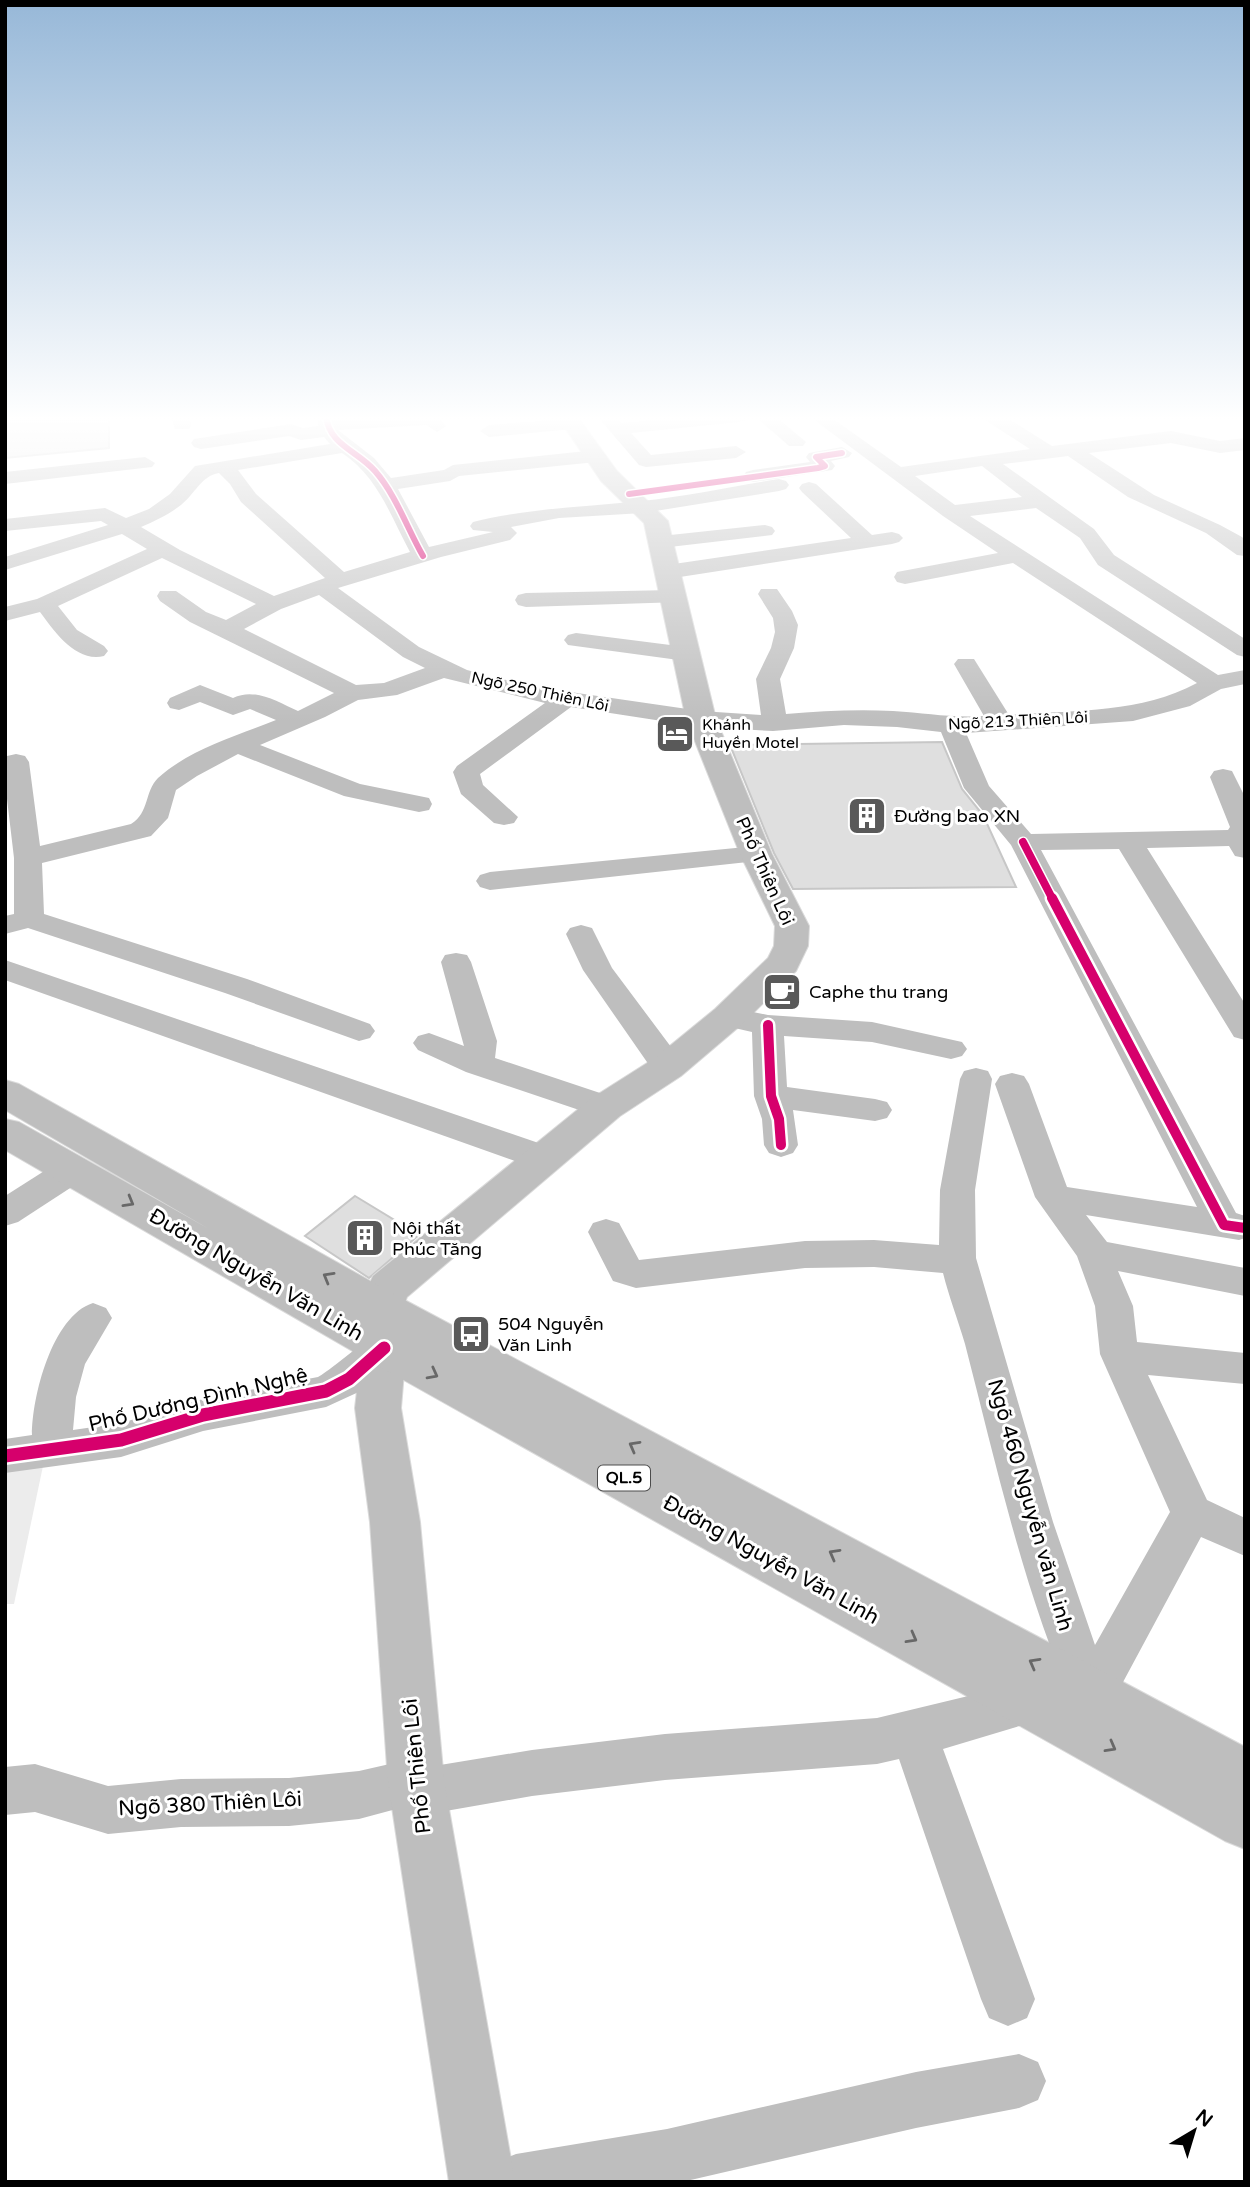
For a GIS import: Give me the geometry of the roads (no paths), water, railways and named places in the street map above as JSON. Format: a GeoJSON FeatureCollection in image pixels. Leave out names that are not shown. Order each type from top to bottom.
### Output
{"type":"FeatureCollection","features":[{"type":"Feature","properties":{"kind":"main road","name":"Phố Thiên Lôi"},"geometry":{"type":"LineString","coordinates":[[482,2182],[417,1787],[395,1522],[378,1408],[382,1328],[388,1288],[606,1107],[668,1067],[728,1017],[784,964],[792,946],[792,926],[756,854],[701,719],[656,521],[653,518]]}},
{"type":"Feature","properties":{"kind":"main road","name":"Đường Nguyễn Văn Linh"},"geometry":{"type":"LineString","coordinates":[[5,1093],[382,1328],[1030,1703],[1245,1821]]}},
{"type":"Feature","properties":{"kind":"main road","name":"Đường Nguyễn Văn Linh"},"geometry":{"type":"LineString","coordinates":[[5,1132],[72,1170],[1092,1695],[1245,1777]]}},
{"type":"Feature","properties":{"kind":"street"},"geometry":{"type":"LineString","coordinates":[[5,525],[68,518]]}},
{"type":"Feature","properties":{"kind":"street"},"geometry":{"type":"LineString","coordinates":[[112,518],[164,549],[273,604]]}},
{"type":"Feature","properties":{"kind":"street"},"geometry":{"type":"LineString","coordinates":[[5,564],[144,518]]}},
{"type":"Feature","properties":{"kind":"street","name":"Ngõ 250 Thiên Lôi"},"geometry":{"type":"LineString","coordinates":[[268,518],[388,637],[445,669],[528,693],[701,719]]}},
{"type":"Feature","properties":{"kind":"street"},"geometry":{"type":"LineString","coordinates":[[402,518],[423,556]]}},
{"type":"Feature","properties":{"kind":"street"},"geometry":{"type":"LineString","coordinates":[[411,536],[524,518]]}},
{"type":"Feature","properties":{"kind":"street"},"geometry":{"type":"LineString","coordinates":[[842,518],[867,541]]}},
{"type":"Feature","properties":{"kind":"street"},"geometry":{"type":"LineString","coordinates":[[959,518],[1214,683]]}},
{"type":"Feature","properties":{"kind":"street"},"geometry":{"type":"LineString","coordinates":[[1064,518],[1090,537],[1100,547],[1106,560],[1245,650]]}},
{"type":"Feature","properties":{"kind":"street"},"geometry":{"type":"LineString","coordinates":[[1192,518],[1205,523],[1245,550]]}},
{"type":"Feature","properties":{"kind":"street"},"geometry":{"type":"LineString","coordinates":[[227,629],[273,604],[331,583],[503,536],[506,533],[495,523]]}},
{"type":"Feature","properties":{"kind":"street"},"geometry":{"type":"LineString","coordinates":[[526,600],[598,598],[668,575],[765,531]]}},
{"type":"Feature","properties":{"kind":"street"},"geometry":{"type":"LineString","coordinates":[[668,575],[892,538]]}},
{"type":"Feature","properties":{"kind":"street"},"geometry":{"type":"LineString","coordinates":[[5,614],[45,604],[164,549]]}},
{"type":"Feature","properties":{"kind":"street"},"geometry":{"type":"LineString","coordinates":[[905,577],[1017,556]]}},
{"type":"Feature","properties":{"kind":"street"},"geometry":{"type":"LineString","coordinates":[[668,575],[721,584]]}},
{"type":"Feature","properties":{"kind":"street"},"geometry":{"type":"LineString","coordinates":[[769,594],[789,624],[786,638],[768,676],[773,723]]}},
{"type":"Feature","properties":{"kind":"street"},"geometry":{"type":"LineString","coordinates":[[168,596],[198,617],[227,629],[378,707]]}},
{"type":"Feature","properties":{"kind":"street"},"geometry":{"type":"LineString","coordinates":[[598,598],[581,631],[686,654]]}},
{"type":"Feature","properties":{"kind":"street"},"geometry":{"type":"LineString","coordinates":[[45,604],[69,635],[96,651]]}},
{"type":"Feature","properties":{"kind":"street"},"geometry":{"type":"LineString","coordinates":[[966,664],[1001,723]]}},
{"type":"Feature","properties":{"kind":"street"},"geometry":{"type":"LineString","coordinates":[[20,855],[93,844],[141,830],[153,824],[158,816],[166,785],[235,744],[298,720],[352,693],[417,688],[445,669]]}},
{"type":"Feature","properties":{"kind":"street","name":"Ngõ 213 Thiên Lôi"},"geometry":{"type":"LineString","coordinates":[[701,719],[773,723],[844,717],[897,719],[951,726],[1133,715],[1181,701],[1214,683],[1245,677]]}},
{"type":"Feature","properties":{"kind":"street"},"geometry":{"type":"LineString","coordinates":[[179,703],[200,692],[233,708],[249,700],[298,720]]}},
{"type":"Feature","properties":{"kind":"street"},"geometry":{"type":"LineString","coordinates":[[504,817],[470,788],[466,772],[566,699]]}},
{"type":"Feature","properties":{"kind":"street"},"geometry":{"type":"LineString","coordinates":[[951,726],[977,788],[1023,842],[1234,1227]]}},
{"type":"Feature","properties":{"kind":"street"},"geometry":{"type":"LineString","coordinates":[[235,744],[353,790],[419,804]]}},
{"type":"Feature","properties":{"kind":"street"},"geometry":{"type":"LineString","coordinates":[[16,762],[20,855],[17,922],[236,986],[359,1031]]}},
{"type":"Feature","properties":{"kind":"street"},"geometry":{"type":"LineString","coordinates":[[1023,842],[1242,836],[1223,777]]}},
{"type":"Feature","properties":{"kind":"street"},"geometry":{"type":"LineString","coordinates":[[1128,839],[1245,1030]]}},
{"type":"Feature","properties":{"kind":"street"},"geometry":{"type":"LineString","coordinates":[[490,881],[756,854]]}},
{"type":"Feature","properties":{"kind":"street"},"geometry":{"type":"LineString","coordinates":[[581,934],[598,970],[668,1067]]}},
{"type":"Feature","properties":{"kind":"street"},"geometry":{"type":"LineString","coordinates":[[456,962],[481,1041],[478,1064]]}},
{"type":"Feature","properties":{"kind":"street"},"geometry":{"type":"LineString","coordinates":[[5,969],[544,1158]]}},
{"type":"Feature","properties":{"kind":"street"},"geometry":{"type":"LineString","coordinates":[[728,1017],[768,1024],[872,1032],[951,1049]]}},
{"type":"Feature","properties":{"kind":"street"},"geometry":{"type":"LineString","coordinates":[[768,1024],[771,1096],[779,1119],[781,1145]]}},
{"type":"Feature","properties":{"kind":"street"},"geometry":{"type":"LineString","coordinates":[[429,1043],[478,1064],[606,1107]]}},
{"type":"Feature","properties":{"kind":"street","name":"Ngõ 460 Nguyễn văn Linh"},"geometry":{"type":"LineString","coordinates":[[1053,1197],[994,1081],[956,1196],[958,1259],[976,1312],[1007,1440],[1066,1633],[1092,1695]]}},
{"type":"Feature","properties":{"kind":"street"},"geometry":{"type":"LineString","coordinates":[[771,1096],[875,1110]]}},
{"type":"Feature","properties":{"kind":"street"},"geometry":{"type":"LineString","coordinates":[[5,1213],[72,1170]]}},
{"type":"Feature","properties":{"kind":"street"},"geometry":{"type":"LineString","coordinates":[[1053,1197],[1234,1227]]}},
{"type":"Feature","properties":{"kind":"street"},"geometry":{"type":"LineString","coordinates":[[1053,1197],[1095,1253],[1114,1306],[1119,1354],[1192,1513],[1245,1538]]}},
{"type":"Feature","properties":{"kind":"street"},"geometry":{"type":"LineString","coordinates":[[606,1231],[626,1271],[636,1274],[759,1256],[863,1252],[929,1261],[958,1259]]}},
{"type":"Feature","properties":{"kind":"street"},"geometry":{"type":"LineString","coordinates":[[1095,1253],[1245,1282]]}},
{"type":"Feature","properties":{"kind":"street"},"geometry":{"type":"LineString","coordinates":[[52,1450],[51,1423],[60,1377],[75,1339],[93,1318]]}},
{"type":"Feature","properties":{"kind":"street","name":"Phố Dương Đình Nghệ"},"geometry":{"type":"LineString","coordinates":[[5,1456],[121,1440],[203,1415],[326,1391],[349,1378],[382,1328]]}},
{"type":"Feature","properties":{"kind":"street"},"geometry":{"type":"LineString","coordinates":[[1119,1354],[1150,1360],[1245,1369]]}},
{"type":"Feature","properties":{"kind":"street"},"geometry":{"type":"LineString","coordinates":[[1092,1695],[1192,1513]]}},
{"type":"Feature","properties":{"kind":"street","name":"Ngõ 380 Thiên Lôi"},"geometry":{"type":"LineString","coordinates":[[5,1791],[35,1788],[108,1810],[181,1803],[289,1802],[665,1756],[877,1741],[914,1734],[1030,1703]]}},
{"type":"Feature","properties":{"kind":"street"},"geometry":{"type":"LineString","coordinates":[[914,1734],[1008,1999]]}},
{"type":"Feature","properties":{"kind":"street"},"geometry":{"type":"LineString","coordinates":[[516,2182],[670,2169],[916,2100],[1019,2081]]}},
{"type":"Feature","properties":{"kind":"place","name":"Khánh Huyền Motel"},"geometry":{"type":"Point","coordinates":[675,734]}},
{"type":"Feature","properties":{"kind":"place","name":"Đường bao XN"},"geometry":{"type":"Point","coordinates":[867,816]}},
{"type":"Feature","properties":{"kind":"place","name":"Caphe thu trang"},"geometry":{"type":"Point","coordinates":[782,992]}},
{"type":"Feature","properties":{"kind":"place","name":"Nội thất Phúc Tăng"},"geometry":{"type":"Point","coordinates":[365,1238]}},
{"type":"Feature","properties":{"kind":"place","name":"504 Nguyễn Văn Linh"},"geometry":{"type":"Point","coordinates":[471,1334]}}]}
